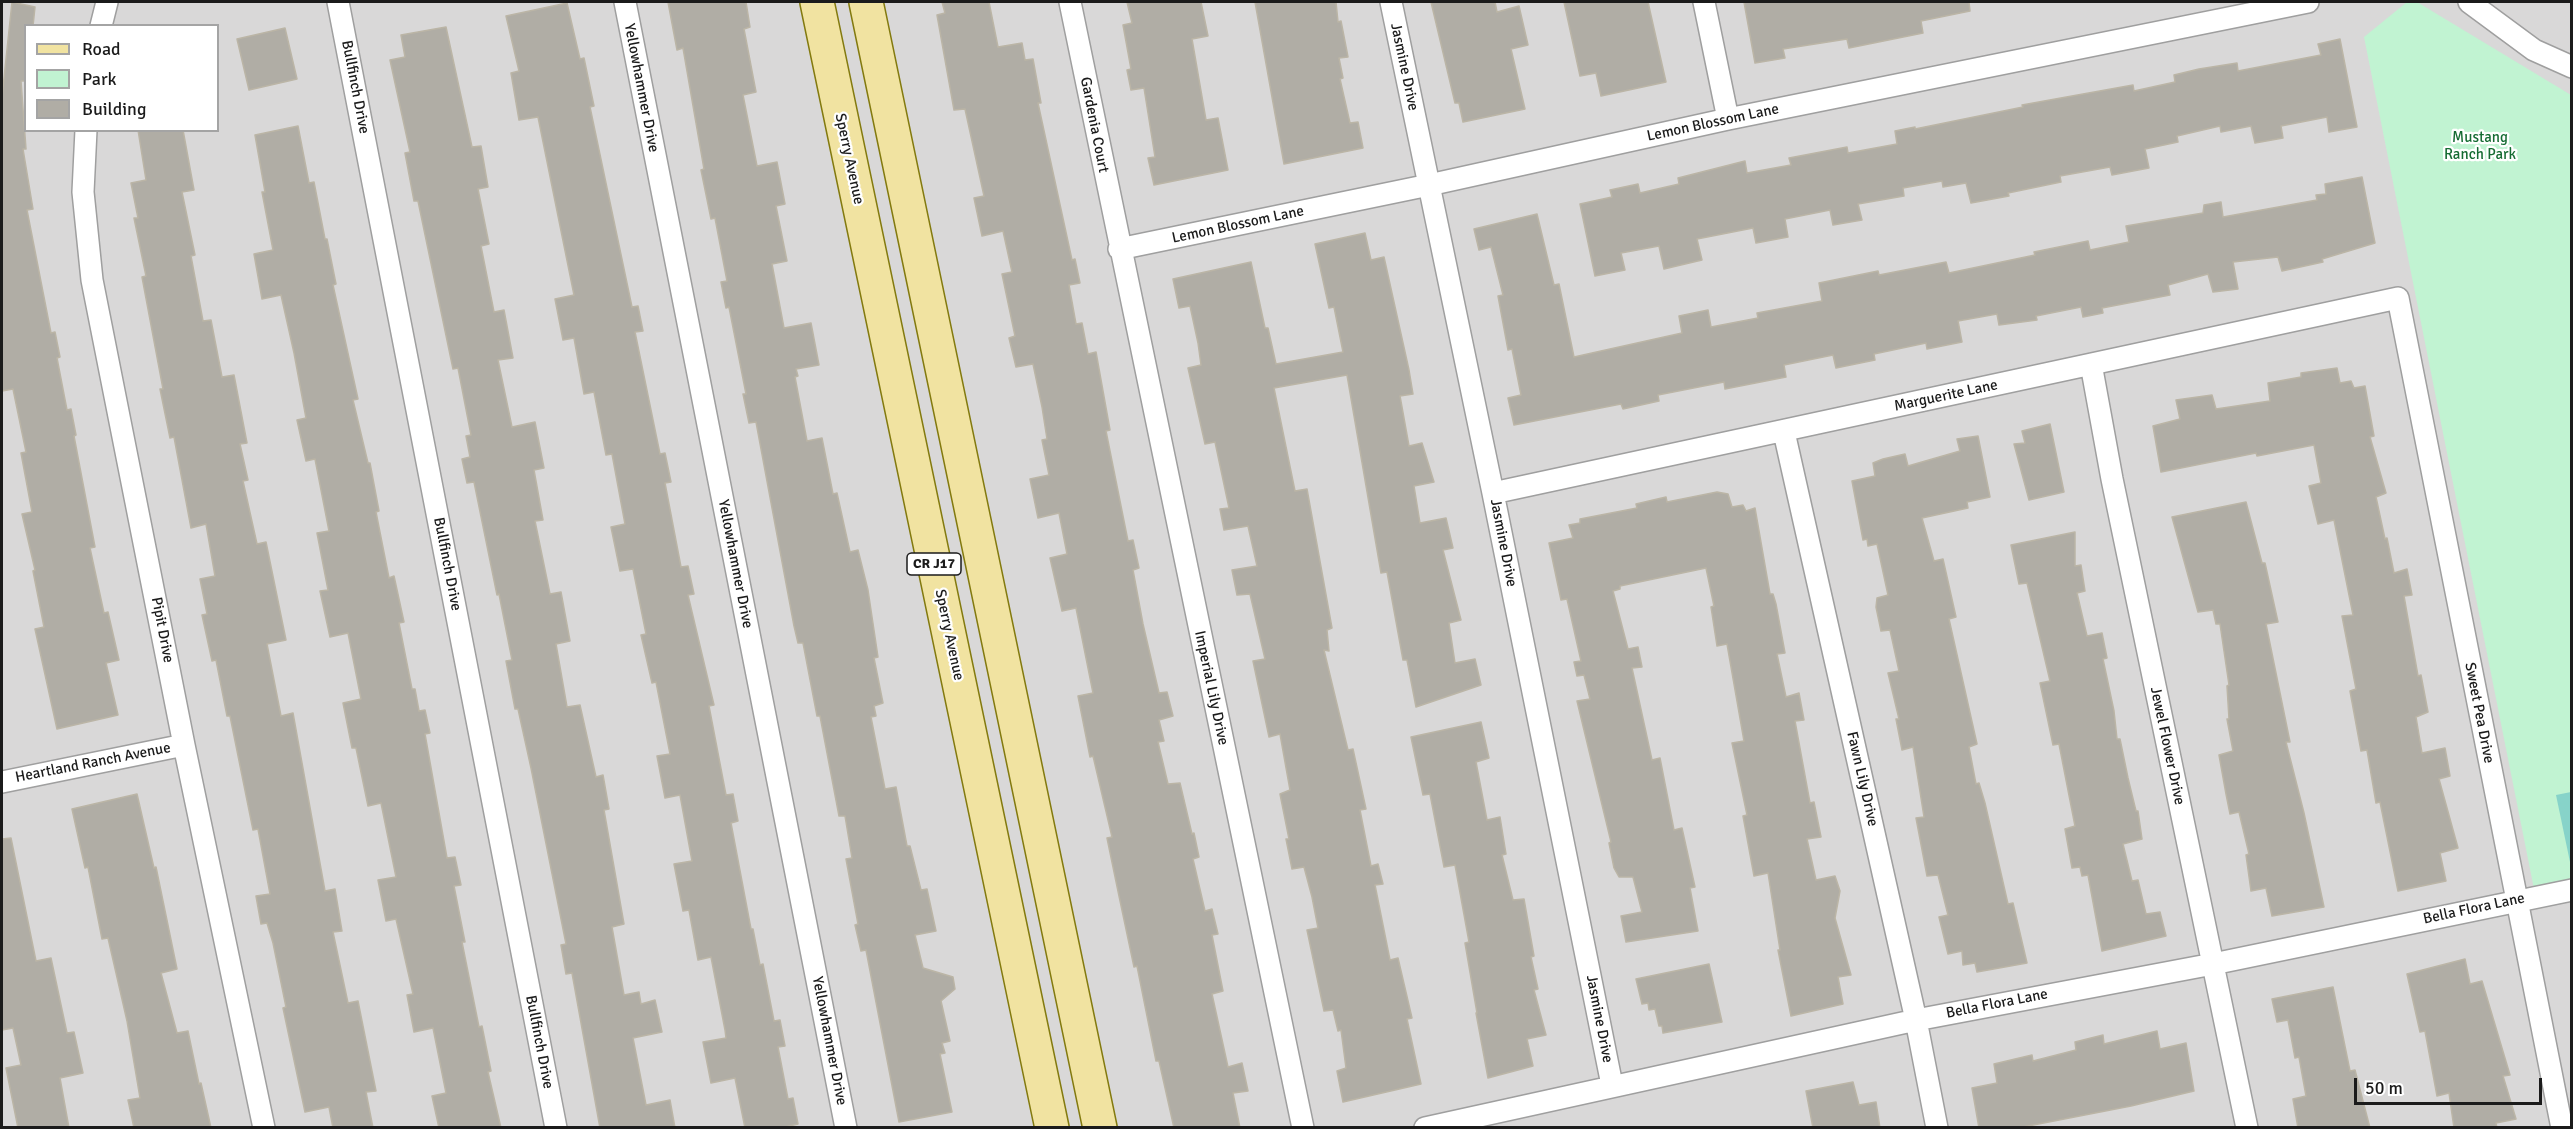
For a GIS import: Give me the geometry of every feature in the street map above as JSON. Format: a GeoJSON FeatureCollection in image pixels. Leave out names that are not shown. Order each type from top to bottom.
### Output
{"type":"FeatureCollection","features":[{"type":"Feature","properties":{"kind":"main road","name":"Sperry Avenue"},"geometry":{"type":"LineString","coordinates":[[817,2],[1052,1128]]}},
{"type":"Feature","properties":{"kind":"main road","name":"CR J17"},"geometry":{"type":"LineString","coordinates":[[866,2],[1100,1128]]}},
{"type":"Feature","properties":{"kind":"street"},"geometry":{"type":"LineString","coordinates":[[102,24],[107,2]]}},
{"type":"Feature","properties":{"kind":"street","name":"Bullfinch Drive"},"geometry":{"type":"LineString","coordinates":[[338,2],[556,1128]]}},
{"type":"Feature","properties":{"kind":"street","name":"Yellowhammer Drive"},"geometry":{"type":"LineString","coordinates":[[624,2],[846,1128]]}},
{"type":"Feature","properties":{"kind":"street","name":"Gardenia Court"},"geometry":{"type":"LineString","coordinates":[[1070,2],[1119,249]]}},
{"type":"Feature","properties":{"kind":"street","name":"Jasmine Drive"},"geometry":{"type":"LineString","coordinates":[[1391,2],[1612,1085]]}},
{"type":"Feature","properties":{"kind":"street"},"geometry":{"type":"LineString","coordinates":[[1704,2],[1728,120]]}},
{"type":"Feature","properties":{"kind":"street","name":"Lemon Blossom Lane"},"geometry":{"type":"LineString","coordinates":[[1119,249],[1728,120],[2308,2]]}},
{"type":"Feature","properties":{"kind":"street"},"geometry":{"type":"LineString","coordinates":[[2469,2],[2534,50],[2571,67]]}},
{"type":"Feature","properties":{"kind":"street","name":"Pipit Drive"},"geometry":{"type":"LineString","coordinates":[[86,132],[83,192],[92,280],[184,745],[264,1128]]}},
{"type":"Feature","properties":{"kind":"street","name":"Imperial Lily Drive"},"geometry":{"type":"LineString","coordinates":[[1119,249],[1303,1128]]}},
{"type":"Feature","properties":{"kind":"street","name":"Marguerite Lane"},"geometry":{"type":"LineString","coordinates":[[1493,493],[2398,298]]}},
{"type":"Feature","properties":{"kind":"street","name":"Sweet Pea Drive"},"geometry":{"type":"LineString","coordinates":[[2398,298],[2562,1128]]}},
{"type":"Feature","properties":{"kind":"street","name":"Jewel Flower Drive"},"geometry":{"type":"LineString","coordinates":[[2091,364],[2112,479],[2247,1128]]}},
{"type":"Feature","properties":{"kind":"street","name":"Fawn Lily Drive"},"geometry":{"type":"LineString","coordinates":[[1784,432],[1916,1020],[1936,1128]]}},
{"type":"Feature","properties":{"kind":"street","name":"Heartland Ranch Avenue"},"geometry":{"type":"LineString","coordinates":[[2,782],[184,745]]}},
{"type":"Feature","properties":{"kind":"street","name":"Bella Flora Lane"},"geometry":{"type":"LineString","coordinates":[[1425,1128],[1612,1085],[1916,1020],[2213,964],[2571,890]]}},
{"type":"Feature","properties":{"kind":"shaded area"},"geometry":{"type":"Polygon","coordinates":[[[2,2],[864,2],[1083,1127],[2,1128],[2,2]]]}},
{"type":"Feature","properties":{"kind":"shaded area"},"geometry":{"type":"Polygon","coordinates":[[[867,2],[2571,2],[2571,1127],[1096,1127],[867,2]]]}},
{"type":"Feature","properties":{"kind":"shaded area"},"geometry":{"type":"Polygon","coordinates":[[[2571,792],[2572,862],[2570,862],[2556,795],[2571,792]]]}},
{"type":"Feature","properties":{"kind":"green space","name":"Mustang Ranch Park"},"geometry":{"type":"Polygon","coordinates":[[[2407,2],[2417,2],[2571,95],[2571,892],[2536,899],[2364,37],[2407,2]]]}},
{"type":"Feature","properties":{"kind":"building"},"geometry":{"type":"Polygon","coordinates":[[[12,2],[35,7],[33,24],[24,24],[24,81],[21,81],[26,149],[23,149],[33,209],[27,210],[51,333],[55,332],[60,357],[57,358],[67,410],[71,409],[76,435],[74,436],[95,547],[90,548],[104,613],[108,612],[119,660],[106,663],[118,715],[57,729],[35,629],[44,627],[33,571],[35,570],[22,514],[32,512],[21,453],[26,452],[13,389],[2,391],[2,97],[12,2]]]}},
{"type":"Feature","properties":{"kind":"building"},"geometry":{"type":"Polygon","coordinates":[[[668,2],[746,2],[750,27],[744,29],[756,92],[743,95],[757,166],[777,162],[785,204],[776,206],[787,261],[772,264],[784,328],[811,323],[819,365],[796,369],[798,376],[795,377],[807,441],[822,438],[833,494],[837,493],[850,552],[858,550],[868,590],[878,657],[874,658],[883,703],[874,706],[876,716],[871,717],[885,789],[896,787],[907,846],[910,846],[921,890],[927,889],[936,931],[915,935],[923,968],[953,977],[955,989],[941,1001],[950,1041],[942,1043],[945,1053],[940,1054],[952,1112],[899,1122],[866,950],[861,951],[855,925],[858,924],[846,859],[852,858],[845,816],[839,816],[803,643],[798,643],[794,626],[756,422],[749,423],[743,394],[746,394],[729,307],[726,308],[721,282],[727,281],[715,218],[711,219],[701,170],[704,169],[683,48],[677,50],[668,2]]]}},
{"type":"Feature","properties":{"kind":"building"},"geometry":{"type":"Polygon","coordinates":[[[942,2],[989,2],[998,47],[1022,43],[1025,60],[1033,59],[1041,103],[1038,103],[1072,260],[1075,259],[1080,283],[1069,285],[1076,324],[1082,323],[1088,354],[1096,352],[1110,430],[1106,431],[1128,541],[1133,540],[1139,568],[1133,570],[1143,624],[1159,693],[1167,692],[1173,716],[1159,720],[1164,741],[1158,742],[1168,784],[1180,783],[1199,857],[1193,859],[1205,911],[1212,909],[1218,934],[1212,935],[1223,991],[1212,994],[1228,1067],[1242,1063],[1248,1091],[1233,1093],[1240,1128],[1174,1128],[1159,1061],[1156,1061],[1137,966],[1134,967],[1107,838],[1112,837],[1093,756],[1090,757],[1078,696],[1093,693],[1076,608],[1062,611],[1050,558],[1067,554],[1059,513],[1038,518],[1030,479],[1049,475],[1042,440],[1047,439],[1042,407],[1033,364],[1016,367],[1009,338],[1015,336],[1002,274],[1012,272],[1003,231],[982,236],[974,198],[984,196],[965,109],[954,110],[937,15],[945,13],[942,2]]]}},
{"type":"Feature","properties":{"kind":"building"},"geometry":{"type":"Polygon","coordinates":[[[1127,2],[1201,2],[1208,36],[1192,39],[1206,120],[1218,118],[1228,170],[1154,185],[1148,158],[1155,157],[1144,88],[1131,90],[1127,70],[1131,69],[1123,25],[1132,23],[1127,2]]]}},
{"type":"Feature","properties":{"kind":"building"},"geometry":{"type":"Polygon","coordinates":[[[1255,2],[1336,2],[1338,22],[1341,21],[1348,57],[1339,58],[1343,78],[1340,79],[1350,123],[1358,122],[1363,148],[1284,164],[1255,2]]]}},
{"type":"Feature","properties":{"kind":"building"},"geometry":{"type":"Polygon","coordinates":[[[1431,2],[1495,2],[1497,12],[1519,6],[1528,45],[1511,49],[1525,109],[1463,122],[1459,103],[1455,103],[1431,2]]]}},
{"type":"Feature","properties":{"kind":"building"},"geometry":{"type":"Polygon","coordinates":[[[1564,2],[1648,2],[1666,82],[1601,96],[1596,73],[1580,76],[1564,2]]]}},
{"type":"Feature","properties":{"kind":"building"},"geometry":{"type":"Polygon","coordinates":[[[1744,2],[1969,2],[1970,11],[1921,21],[1923,33],[1849,48],[1847,39],[1783,49],[1785,58],[1755,63],[1744,2]]]}},
{"type":"Feature","properties":{"kind":"building"},"geometry":{"type":"Polygon","coordinates":[[[567,3],[580,59],[584,58],[594,106],[590,107],[632,307],[638,306],[643,331],[635,332],[660,454],[665,453],[671,482],[665,483],[681,567],[688,566],[694,594],[688,595],[714,705],[709,706],[726,795],[733,794],[738,821],[731,823],[751,929],[753,929],[760,965],[763,964],[774,1021],[780,1020],[785,1046],[778,1047],[788,1099],[793,1098],[798,1124],[781,1128],[745,1128],[735,1078],[711,1083],[703,1042],[726,1038],[711,957],[698,960],[689,910],[683,911],[674,864],[692,861],[680,795],[665,798],[657,756],[670,754],[656,682],[652,683],[641,635],[646,634],[633,569],[620,571],[611,527],[625,524],[612,454],[606,455],[594,392],[584,394],[574,338],[563,340],[555,299],[574,295],[538,117],[519,120],[511,73],[519,71],[506,16],[567,3]]]}},
{"type":"Feature","properties":{"kind":"building"},"geometry":{"type":"Polygon","coordinates":[[[446,27],[472,147],[481,146],[488,187],[478,189],[489,244],[481,246],[494,312],[504,310],[513,358],[498,360],[512,427],[535,422],[544,468],[534,470],[543,520],[535,521],[550,594],[561,592],[570,641],[556,644],[567,707],[580,705],[596,777],[603,775],[609,809],[604,810],[624,924],[612,927],[624,995],[639,992],[641,1004],[655,1000],[662,1032],[633,1038],[646,1105],[670,1100],[675,1128],[600,1128],[572,973],[566,974],[561,945],[566,944],[531,768],[518,709],[515,709],[506,661],[512,660],[499,594],[497,595],[474,482],[467,483],[462,459],[470,457],[466,436],[471,435],[458,368],[453,369],[418,201],[414,201],[405,153],[410,152],[390,60],[405,57],[401,35],[446,27]]]}},
{"type":"Feature","properties":{"kind":"building"},"geometry":{"type":"Polygon","coordinates":[[[285,28],[297,79],[249,90],[237,39],[285,28]]]}},
{"type":"Feature","properties":{"kind":"building"},"geometry":{"type":"Polygon","coordinates":[[[2340,39],[2357,127],[2329,132],[2327,117],[2281,126],[2283,138],[2255,143],[2251,126],[2221,132],[2220,126],[2177,136],[2178,142],[2145,149],[2149,168],[2112,175],[2110,167],[2060,176],[2061,182],[2008,193],[2009,196],[1971,203],[1966,183],[1943,187],[1942,181],[1903,188],[1904,196],[1858,204],[1862,220],[1833,225],[1830,210],[1785,219],[1788,237],[1756,243],[1753,228],[1697,239],[1702,260],[1664,269],[1659,246],[1621,253],[1625,270],[1595,276],[1580,204],[1612,197],[1610,190],[1638,184],[1640,193],[1679,184],[1678,178],[1745,161],[1747,173],[1791,165],[1789,158],[1847,147],[1848,153],[1897,144],[1895,131],[1915,127],[1915,129],[2023,107],[2022,105],[2133,85],[2134,91],[2175,82],[2174,75],[2199,69],[2237,63],[2238,71],[2321,55],[2318,44],[2340,39]]]}},
{"type":"Feature","properties":{"kind":"building"},"geometry":{"type":"Polygon","coordinates":[[[298,126],[309,183],[314,182],[325,239],[327,239],[336,284],[333,285],[358,399],[353,400],[368,463],[370,463],[379,511],[376,512],[389,578],[394,576],[404,622],[399,623],[412,689],[415,689],[419,711],[425,710],[430,733],[425,734],[447,858],[455,857],[461,885],[454,886],[465,942],[462,942],[479,1027],[482,1026],[491,1071],[488,1072],[501,1128],[439,1128],[432,1096],[446,1093],[433,1028],[414,1032],[407,995],[413,994],[396,919],[386,921],[378,880],[396,877],[381,803],[368,806],[356,748],[352,748],[343,703],[361,699],[348,633],[330,637],[320,591],[328,590],[317,533],[329,531],[315,459],[306,461],[297,420],[306,418],[281,295],[262,299],[254,254],[273,250],[262,192],[265,192],[255,135],[298,126]]]}},
{"type":"Feature","properties":{"kind":"building"},"geometry":{"type":"Polygon","coordinates":[[[138,132],[183,132],[194,190],[182,192],[195,255],[191,256],[203,321],[211,320],[222,377],[234,375],[247,443],[240,444],[248,480],[243,481],[257,544],[266,542],[286,640],[267,644],[281,716],[293,713],[325,891],[335,889],[342,931],[333,932],[348,1003],[358,1001],[376,1091],[366,1092],[373,1128],[333,1128],[329,1107],[305,1112],[283,1008],[286,1007],[273,943],[267,923],[261,924],[256,896],[270,894],[258,829],[253,830],[230,716],[227,716],[216,660],[212,661],[202,615],[207,614],[200,579],[215,576],[206,524],[191,528],[174,437],[170,438],[160,389],[163,389],[142,277],[146,276],[134,218],[138,218],[131,183],[146,180],[138,132]]]}},
{"type":"Feature","properties":{"kind":"building"},"geometry":{"type":"Polygon","coordinates":[[[2362,177],[2375,243],[2322,259],[2323,262],[2282,271],[2278,257],[2233,262],[2238,289],[2213,292],[2208,274],[2168,285],[2170,295],[2102,308],[2103,313],[2083,317],[2081,307],[2036,316],[2037,320],[1999,325],[1997,314],[1958,321],[1962,342],[1927,349],[1926,343],[1874,354],[1875,360],[1836,368],[1833,355],[1784,365],[1786,377],[1725,389],[1724,382],[1658,395],[1659,401],[1623,409],[1621,404],[1514,425],[1508,398],[1521,395],[1512,349],[1508,350],[1498,296],[1503,295],[1491,247],[1479,250],[1474,229],[1537,214],[1554,285],[1559,284],[1574,357],[1682,333],[1679,316],[1708,310],[1711,327],[1758,318],[1757,313],[1822,301],[1819,283],[1878,271],[1879,275],[1946,262],[1949,273],[2088,241],[2090,250],[2129,242],[2126,226],[2203,213],[2204,205],[2221,202],[2223,217],[2317,200],[2316,195],[2326,194],[2325,184],[2362,177]]]}},
{"type":"Feature","properties":{"kind":"building"},"geometry":{"type":"Polygon","coordinates":[[[1365,233],[1371,260],[1384,257],[1409,370],[1413,394],[1400,396],[1409,446],[1422,443],[1434,482],[1414,486],[1420,523],[1446,518],[1453,548],[1443,550],[1461,620],[1449,623],[1455,663],[1475,659],[1481,685],[1416,707],[1407,660],[1403,660],[1387,572],[1381,573],[1347,375],[1274,388],[1295,491],[1307,489],[1332,628],[1327,630],[1329,651],[1324,650],[1348,750],[1353,749],[1366,809],[1360,810],[1371,866],[1378,864],[1383,884],[1375,885],[1390,960],[1398,958],[1412,1018],[1407,1019],[1421,1084],[1343,1102],[1337,1071],[1346,1068],[1341,1030],[1338,1031],[1333,1010],[1324,1011],[1307,930],[1318,928],[1312,897],[1304,867],[1292,869],[1286,839],[1289,839],[1280,794],[1290,790],[1280,734],[1269,737],[1253,661],[1265,659],[1250,594],[1237,595],[1232,570],[1257,566],[1248,526],[1224,530],[1220,509],[1229,508],[1215,442],[1205,444],[1188,368],[1201,365],[1198,343],[1190,306],[1179,308],[1173,279],[1251,262],[1265,328],[1268,328],[1276,364],[1343,352],[1334,307],[1329,308],[1315,244],[1365,233]]]}},
{"type":"Feature","properties":{"kind":"building"},"geometry":{"type":"Polygon","coordinates":[[[2337,368],[2340,383],[2351,381],[2354,388],[2365,386],[2374,436],[2370,437],[2386,493],[2376,497],[2385,539],[2387,538],[2394,573],[2407,569],[2412,595],[2404,596],[2418,676],[2421,675],[2428,712],[2416,717],[2422,753],[2445,748],[2450,776],[2439,779],[2458,848],[2440,853],[2446,881],[2398,891],[2380,802],[2376,803],[2367,750],[2361,751],[2350,691],[2356,689],[2342,616],[2353,615],[2334,520],[2318,524],[2309,486],[2321,483],[2314,445],[2257,456],[2256,453],[2161,472],[2153,426],[2180,419],[2176,400],[2212,395],[2216,409],[2270,401],[2268,383],[2301,377],[2301,373],[2337,368]]]}},
{"type":"Feature","properties":{"kind":"building"},"geometry":{"type":"Polygon","coordinates":[[[2050,424],[2064,492],[2029,500],[2014,444],[2025,443],[2022,431],[2050,424]]]}},
{"type":"Feature","properties":{"kind":"building"},"geometry":{"type":"Polygon","coordinates":[[[1978,436],[1990,497],[1967,502],[1968,508],[1922,518],[1934,561],[1943,559],[1956,617],[1949,619],[1977,744],[1969,747],[1976,784],[1979,783],[1985,803],[2008,904],[2013,903],[2027,963],[1977,972],[1975,963],[1963,965],[1962,951],[1948,954],[1939,917],[1948,915],[1938,875],[1927,876],[1916,818],[1924,817],[1913,747],[1902,750],[1896,719],[1899,719],[1888,673],[1899,671],[1890,630],[1881,631],[1876,607],[1877,598],[1888,595],[1877,544],[1868,546],[1867,539],[1863,540],[1852,481],[1875,476],[1873,463],[1883,459],[1905,454],[1908,466],[1960,451],[1957,439],[1978,436]]]}},
{"type":"Feature","properties":{"kind":"building"},"geometry":{"type":"Polygon","coordinates":[[[1717,492],[1728,494],[1732,507],[1743,505],[1746,511],[1755,508],[1770,594],[1773,594],[1776,604],[1785,653],[1777,654],[1786,697],[1799,693],[1804,720],[1795,721],[1810,803],[1814,802],[1821,837],[1807,839],[1816,880],[1835,876],[1840,891],[1835,918],[1851,975],[1838,977],[1843,1004],[1791,1016],[1778,950],[1780,950],[1768,873],[1754,876],[1743,816],[1747,815],[1732,743],[1744,741],[1727,644],[1717,646],[1711,607],[1714,606],[1706,568],[1620,586],[1620,589],[1613,591],[1628,649],[1638,647],[1642,667],[1632,668],[1652,760],[1660,758],[1674,830],[1682,828],[1695,887],[1690,888],[1698,931],[1626,942],[1621,916],[1642,912],[1633,877],[1619,877],[1614,868],[1609,843],[1611,842],[1577,701],[1590,699],[1584,675],[1577,676],[1574,662],[1581,661],[1567,599],[1561,600],[1549,543],[1573,538],[1569,525],[1580,523],[1580,519],[1637,508],[1636,504],[1666,497],[1667,502],[1717,492]]]}},
{"type":"Feature","properties":{"kind":"building"},"geometry":{"type":"Polygon","coordinates":[[[2246,502],[2262,563],[2265,563],[2278,622],[2266,624],[2290,742],[2286,742],[2324,907],[2272,916],[2266,888],[2251,891],[2246,855],[2249,854],[2239,812],[2230,814],[2219,755],[2233,751],[2227,719],[2229,719],[2227,686],[2229,685],[2220,624],[2216,624],[2213,610],[2198,612],[2172,517],[2246,502]]]}},
{"type":"Feature","properties":{"kind":"building"},"geometry":{"type":"Polygon","coordinates":[[[2075,532],[2075,566],[2081,565],[2085,591],[2077,593],[2087,636],[2102,633],[2107,658],[2103,659],[2114,711],[2117,739],[2120,739],[2136,811],[2138,811],[2142,839],[2123,844],[2132,881],[2138,880],[2146,914],[2160,912],[2166,936],[2102,951],[2088,875],[2082,876],[2080,867],[2072,868],[2065,829],[2075,826],[2059,744],[2053,745],[2040,683],[2050,681],[2027,583],[2019,584],[2011,545],[2075,532]]]}},
{"type":"Feature","properties":{"kind":"building"},"geometry":{"type":"Polygon","coordinates":[[[1481,722],[1489,758],[1476,762],[1487,820],[1500,817],[1506,854],[1502,855],[1513,900],[1524,899],[1534,956],[1531,957],[1538,989],[1534,990],[1546,1035],[1527,1039],[1533,1066],[1488,1078],[1465,943],[1469,942],[1455,865],[1444,867],[1430,794],[1423,795],[1411,737],[1481,722]]]}},
{"type":"Feature","properties":{"kind":"building"},"geometry":{"type":"Polygon","coordinates":[[[137,794],[154,868],[156,867],[177,969],[161,973],[177,1033],[188,1031],[211,1128],[134,1128],[128,1100],[140,1098],[127,1021],[108,938],[102,939],[88,867],[85,868],[72,809],[137,794]]]}},
{"type":"Feature","properties":{"kind":"building"},"geometry":{"type":"Polygon","coordinates":[[[11,838],[36,961],[51,958],[67,1033],[74,1032],[83,1073],[60,1078],[69,1128],[18,1128],[6,1068],[21,1065],[13,1028],[2,1030],[2,839],[11,838]]]}},
{"type":"Feature","properties":{"kind":"building"},"geometry":{"type":"Polygon","coordinates":[[[2465,959],[2470,984],[2482,981],[2510,1075],[2503,1076],[2516,1119],[2496,1123],[2497,1128],[2454,1128],[2449,1093],[2437,1096],[2425,1031],[2420,1032],[2407,974],[2465,959]]]}},
{"type":"Feature","properties":{"kind":"building"},"geometry":{"type":"Polygon","coordinates":[[[1709,964],[1722,1022],[1663,1033],[1655,1009],[1649,1010],[1648,1003],[1642,1004],[1636,979],[1709,964]]]}},
{"type":"Feature","properties":{"kind":"building"},"geometry":{"type":"Polygon","coordinates":[[[2333,987],[2350,1071],[2355,1070],[2370,1128],[2298,1128],[2293,1099],[2306,1096],[2299,1057],[2295,1058],[2288,1020],[2277,1022],[2272,999],[2333,987]]]}},
{"type":"Feature","properties":{"kind":"building"},"geometry":{"type":"Polygon","coordinates":[[[2157,1031],[2160,1049],[2186,1043],[2194,1091],[2018,1128],[1979,1128],[1972,1088],[1997,1083],[1994,1064],[2032,1055],[2033,1061],[2076,1050],[2075,1042],[2103,1035],[2104,1044],[2157,1031]]]}},
{"type":"Feature","properties":{"kind":"building"},"geometry":{"type":"Polygon","coordinates":[[[1853,1082],[1859,1105],[1876,1102],[1880,1128],[1813,1128],[1806,1091],[1853,1082]]]}}]}
